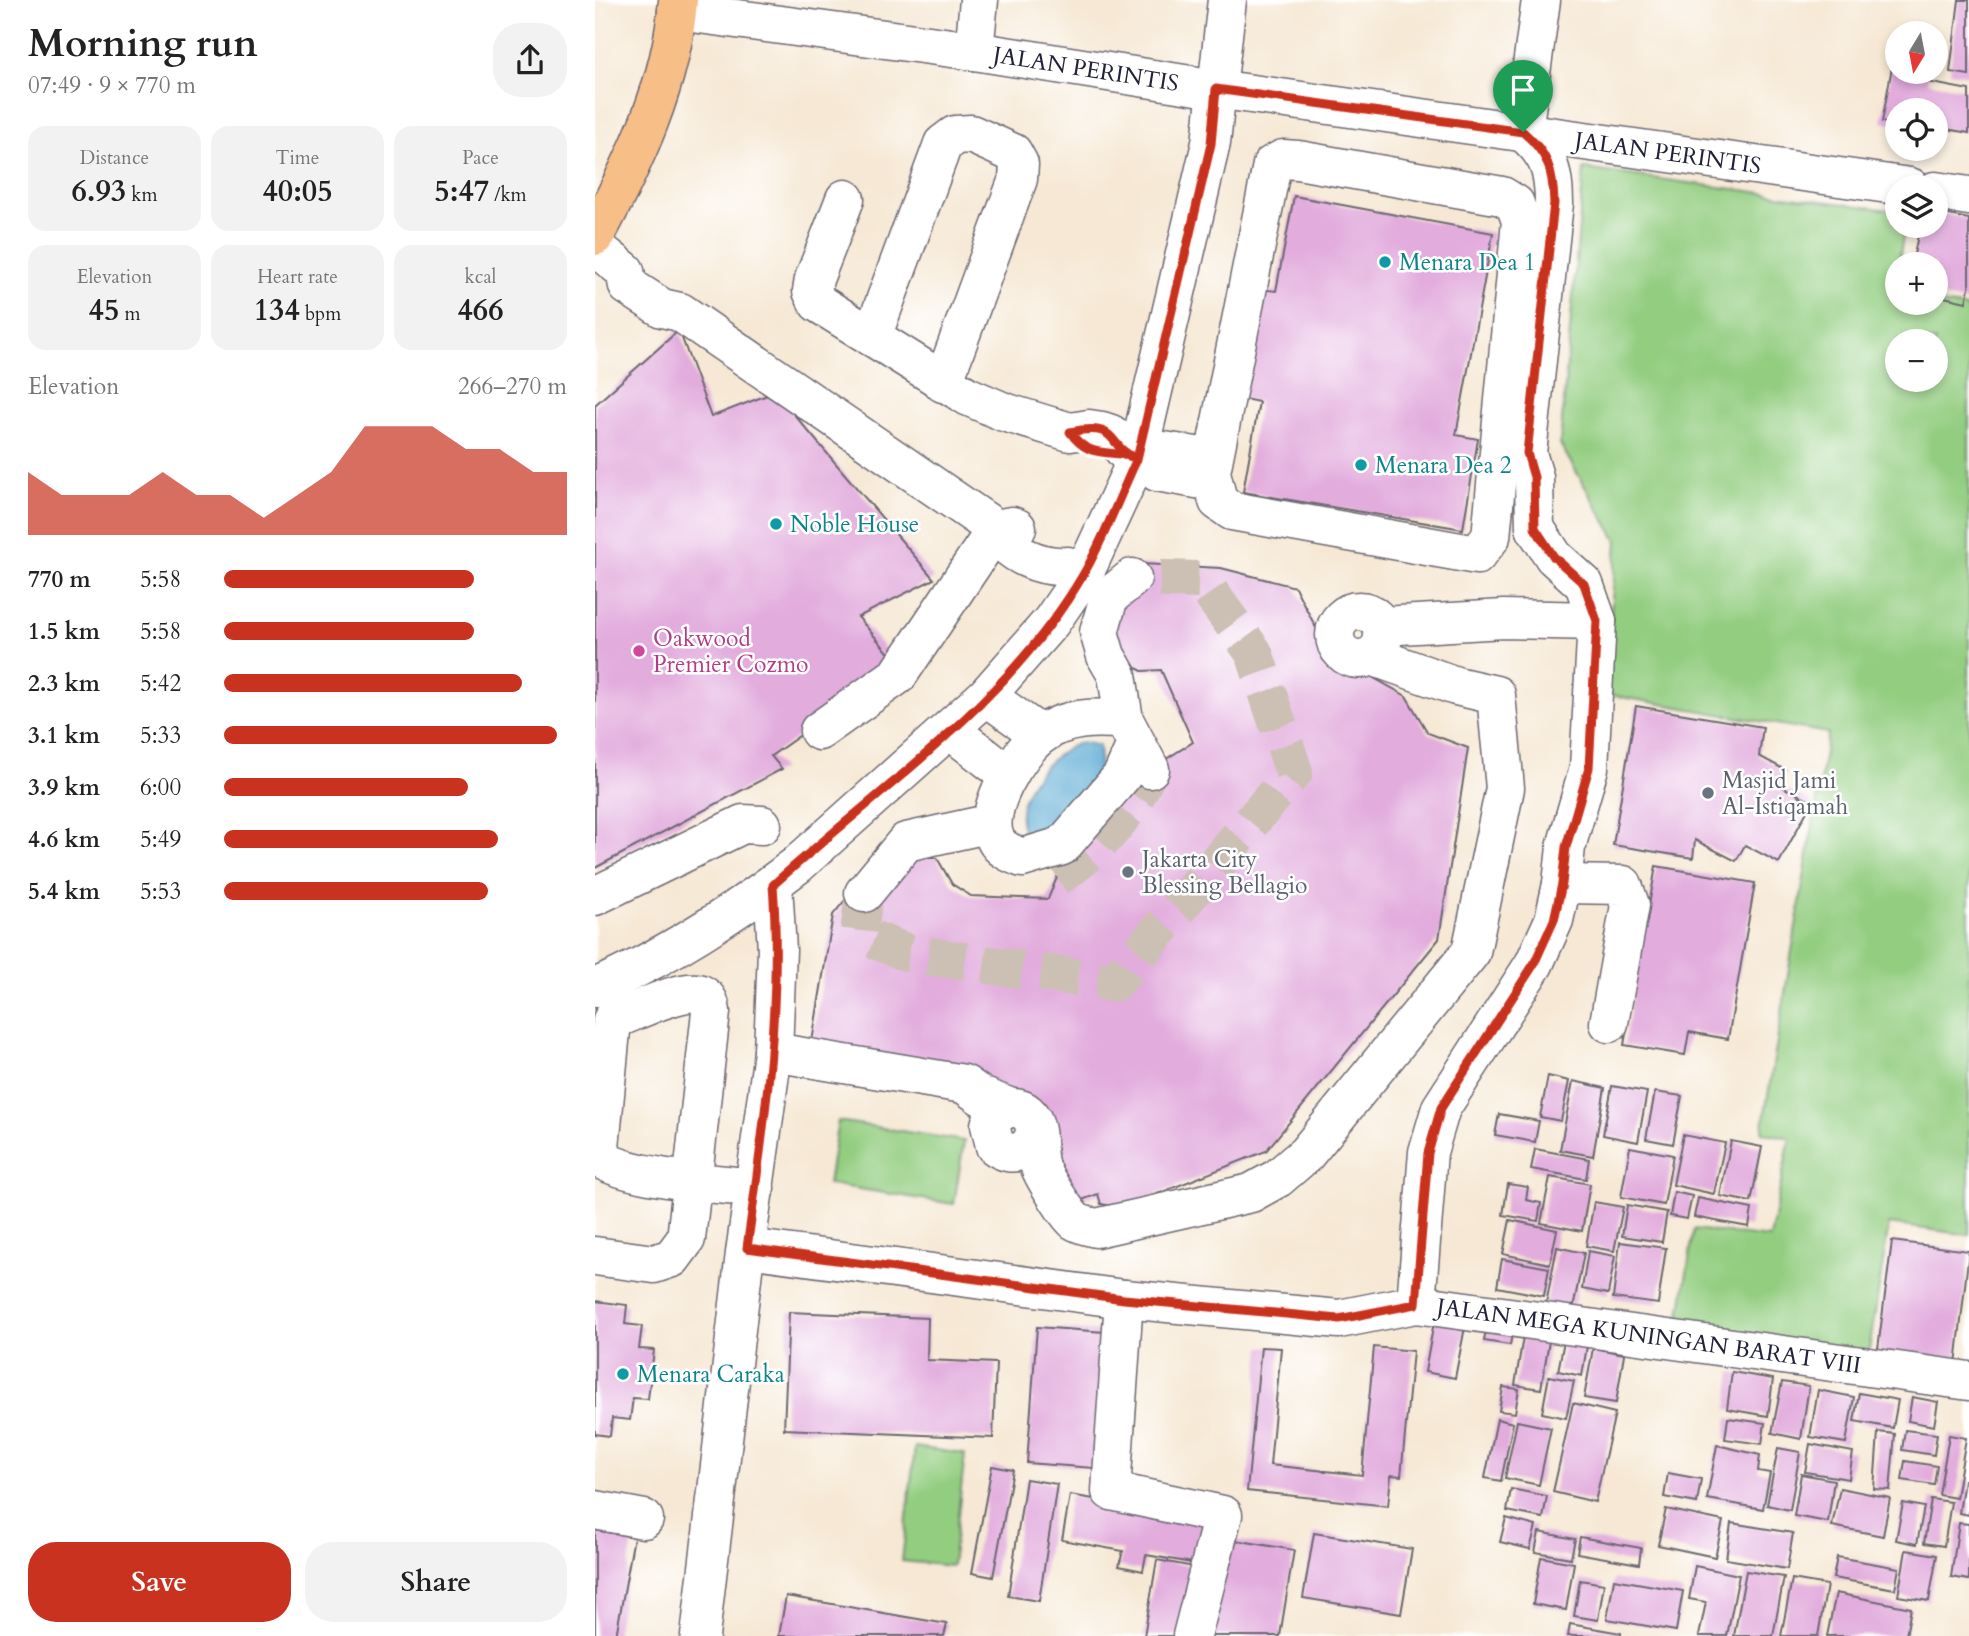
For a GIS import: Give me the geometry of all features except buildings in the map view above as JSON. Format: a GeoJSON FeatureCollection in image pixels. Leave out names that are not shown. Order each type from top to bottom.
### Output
{"type":"FeatureCollection","features":[{"type":"Feature","properties":{"kind":"main road"},"geometry":{"type":"LineString","coordinates":[[595,236],[631,170],[660,92],[678,6]]}},
{"type":"Feature","properties":{"kind":"street"},"geometry":{"type":"LineString","coordinates":[[755,1188],[618,1168],[604,1161],[600,1147],[601,1012],[644,964],[773,885],[986,696],[1051,622],[1076,570],[1138,459],[1211,144],[1227,0]]}},
{"type":"Feature","properties":{"kind":"street"},"geometry":{"type":"LineString","coordinates":[[1138,459],[1164,450],[1202,457],[1211,472],[1218,501],[1232,511],[1476,555],[1490,537],[1554,184],[1541,148],[1523,132],[1541,0]]}},
{"type":"Feature","properties":{"kind":"street","name":"JALAN PERINTIS"},"geometry":{"type":"LineString","coordinates":[[678,6],[978,17],[1216,89],[1885,183]]}},
{"type":"Feature","properties":{"kind":"street"},"geometry":{"type":"LineString","coordinates":[[872,337],[943,144],[955,135],[971,134],[1013,153],[1019,164],[1018,179],[943,383]]}},
{"type":"Feature","properties":{"kind":"street"},"geometry":{"type":"LineString","coordinates":[[1211,472],[1272,165],[1283,159],[1501,196],[1515,204],[1521,221],[1528,318],[1527,453],[1534,477],[1535,528],[1554,557],[1584,584],[1597,621],[1589,768],[1566,847],[1554,920],[1534,964],[1441,1108],[1428,1153],[1416,1304]]}},
{"type":"Feature","properties":{"kind":"street"},"geometry":{"type":"LineString","coordinates":[[1948,193],[1969,196]]}},
{"type":"Feature","properties":{"kind":"street"},"geometry":{"type":"LineString","coordinates":[[845,199],[811,291],[818,303],[943,383],[1004,412],[1070,432],[1089,429],[1111,434],[1138,459]]}},
{"type":"Feature","properties":{"kind":"street"},"geometry":{"type":"LineString","coordinates":[[595,247],[625,271],[628,286],[662,309],[680,312],[996,529],[1012,526],[1058,544],[1076,570]]}},
{"type":"Feature","properties":{"kind":"street"},"geometry":{"type":"LineString","coordinates":[[819,732],[898,675],[996,529]]}},
{"type":"Feature","properties":{"kind":"street"},"geometry":{"type":"LineString","coordinates":[[1022,859],[1062,846],[1122,776],[1137,745],[1117,675],[1106,656],[1099,632],[1109,597],[1132,578]]}},
{"type":"Feature","properties":{"kind":"street"},"geometry":{"type":"LineString","coordinates":[[773,1052],[964,1084],[1012,1130],[1073,1220],[1096,1228],[1251,1193],[1278,1178],[1306,1154],[1471,952],[1505,788],[1496,695],[1413,671],[1379,642],[1504,620],[1597,621]]}},
{"type":"Feature","properties":{"kind":"street"},"geometry":{"type":"LineString","coordinates":[[986,696],[1041,735]]}},
{"type":"Feature","properties":{"kind":"street"},"geometry":{"type":"LineString","coordinates":[[1057,877],[1007,851],[996,840],[992,823],[995,803],[1008,775],[1041,735],[1067,723],[1096,716],[1137,745]]}},
{"type":"Feature","properties":{"kind":"street"},"geometry":{"type":"LineString","coordinates":[[950,730],[1008,775]]}},
{"type":"Feature","properties":{"kind":"street"},"geometry":{"type":"LineString","coordinates":[[864,893],[906,842],[992,823]]}},
{"type":"Feature","properties":{"kind":"street"},"geometry":{"type":"LineString","coordinates":[[595,896],[743,824],[762,825]]}},
{"type":"Feature","properties":{"kind":"street"},"geometry":{"type":"LineString","coordinates":[[1562,884],[1623,885],[1628,892],[1630,905],[1609,1023]]}},
{"type":"Feature","properties":{"kind":"street"},"geometry":{"type":"LineString","coordinates":[[700,1636],[773,1052],[777,950],[773,885]]}},
{"type":"Feature","properties":{"kind":"street"},"geometry":{"type":"LineString","coordinates":[[595,1256],[654,1264],[672,1258],[687,1239],[711,1012],[709,1001],[701,993],[687,992],[601,1012]]}},
{"type":"Feature","properties":{"kind":"street","name":"JALAN MEGA KUNINGAN BARAT VIII"},"geometry":{"type":"LineString","coordinates":[[747,1248],[1124,1299],[1339,1319],[1416,1304],[1969,1381]]}},
{"type":"Feature","properties":{"kind":"street"},"geometry":{"type":"LineString","coordinates":[[1124,1299],[1111,1491],[1223,1515],[1192,1636]]}},
{"type":"Feature","properties":{"kind":"street"},"geometry":{"type":"LineString","coordinates":[[595,1510],[644,1519]]}},
{"type":"Feature","properties":{"kind":"green space"},"geometry":{"type":"Polygon","coordinates":[[[1584,169],[1885,209],[1885,238],[1903,238],[1901,252],[1885,252],[1885,315],[1948,315],[1948,305],[1969,308],[1969,1235],[1889,1224],[1867,1363],[1677,1334],[1694,1229],[1770,1238],[1790,1138],[1762,1132],[1828,733],[1604,694],[1617,541],[1560,444],[1584,169]]]}},
{"type":"Feature","properties":{"kind":"green space"},"geometry":{"type":"Polygon","coordinates":[[[838,1121],[964,1141],[954,1204],[828,1184],[838,1121]]]}},
{"type":"Feature","properties":{"kind":"green space"},"geometry":{"type":"Polygon","coordinates":[[[915,1447],[965,1454],[952,1566],[902,1561],[915,1447]]]}},
{"type":"Feature","properties":{"kind":"water"},"geometry":{"type":"Polygon","coordinates":[[[1082,742],[1099,746],[1098,771],[1091,788],[1067,817],[1046,830],[1025,835],[1021,821],[1022,807],[1034,779],[1057,756],[1082,742]]]}},
{"type":"Feature","properties":{"kind":"tunnel"},"geometry":{"type":"LineString","coordinates":[[864,893],[859,934],[908,953],[1114,983],[1294,772],[1254,653],[1201,580],[1132,578]]}},
{"type":"Feature","properties":{"kind":"tunnel"},"geometry":{"type":"LineString","coordinates":[[1057,877],[1099,844],[1123,816],[1150,769]]}},
{"type":"Feature","properties":{"kind":"place","name":"Menara Dea 1"},"geometry":{"type":"Point","coordinates":[1385,262]}},
{"type":"Feature","properties":{"kind":"place","name":"Menara Dea 2"},"geometry":{"type":"Point","coordinates":[1361,465]}},
{"type":"Feature","properties":{"kind":"place","name":"Noble House"},"geometry":{"type":"Point","coordinates":[776,524]}},
{"type":"Feature","properties":{"kind":"place","name":"Oakwood Premier Cozmo"},"geometry":{"type":"Point","coordinates":[639,651]}},
{"type":"Feature","properties":{"kind":"place","name":"Masjid Jami Al-Istiqamah"},"geometry":{"type":"Point","coordinates":[1708,793]}},
{"type":"Feature","properties":{"kind":"place","name":"Jakarta City Blessing Bellagio"},"geometry":{"type":"Point","coordinates":[1128,872]}},
{"type":"Feature","properties":{"kind":"place","name":"Menara Caraka"},"geometry":{"type":"Point","coordinates":[623,1374]}},
{"type":"Feature","properties":{"kind":"route"},"geometry":{"type":"LineString","coordinates":[[1523,132],[1216,89],[1211,144],[1137,459],[1128,455],[1109,456],[1089,450],[1080,446],[1070,432],[1089,429],[1111,434],[1128,455],[1137,459],[1084,574],[1051,622],[1010,672],[950,730],[773,885],[777,950],[773,1052],[747,1248],[1124,1299],[1339,1319],[1416,1304],[1428,1153],[1441,1108],[1534,964],[1554,920],[1566,847],[1589,768],[1597,621],[1584,584],[1554,557],[1535,528],[1534,477],[1527,453],[1543,319],[1554,184],[1541,148],[1523,132]]}}]}
